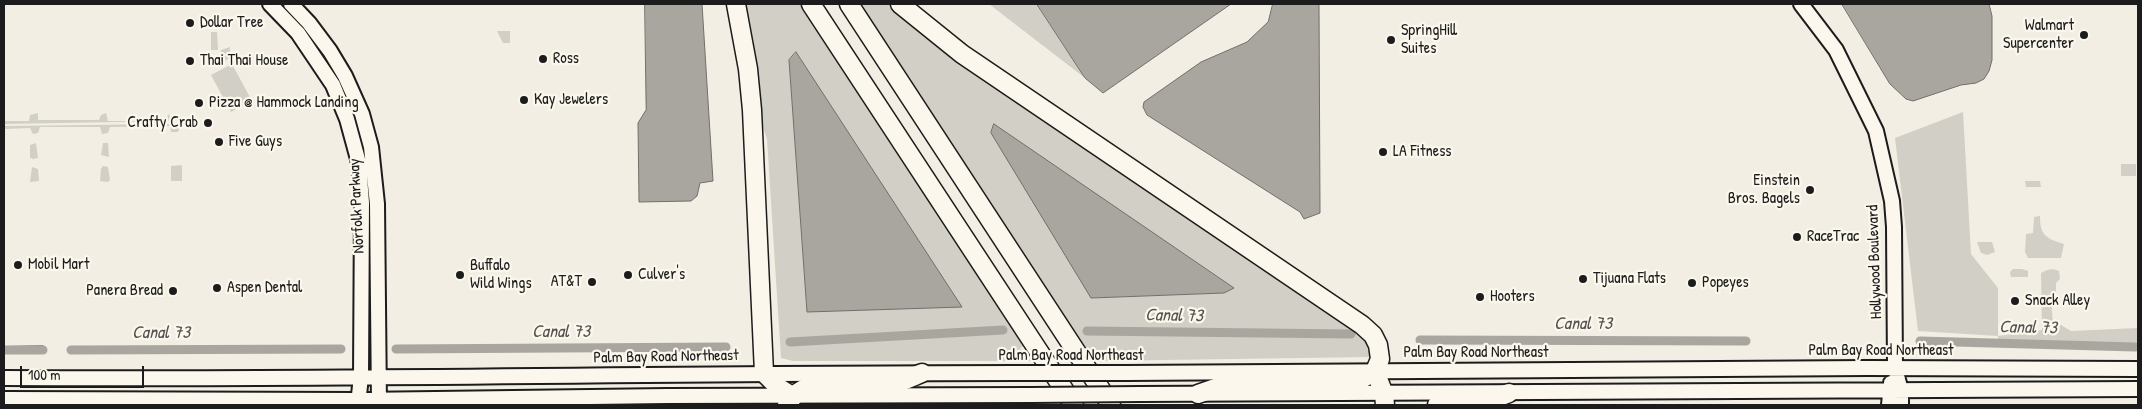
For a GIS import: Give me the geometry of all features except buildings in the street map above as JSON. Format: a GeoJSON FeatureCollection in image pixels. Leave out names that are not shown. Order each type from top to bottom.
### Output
{"type":"FeatureCollection","features":[{"type":"Feature","properties":{"kind":"highway"},"geometry":{"type":"LineString","coordinates":[[736,4],[748,69],[752,110],[764,373],[790,401],[802,389],[819,384],[892,384],[922,373]]}},
{"type":"Feature","properties":{"kind":"highway"},"geometry":{"type":"LineString","coordinates":[[811,4],[1074,405]]}},
{"type":"Feature","properties":{"kind":"highway"},"geometry":{"type":"LineString","coordinates":[[849,4],[1111,405]]}},
{"type":"Feature","properties":{"kind":"highway"},"geometry":{"type":"LineString","coordinates":[[900,4],[962,54],[1362,325],[1373,335],[1378,346],[1380,359],[1375,371],[1355,383],[1224,385],[1198,394]]}},
{"type":"Feature","properties":{"kind":"highway"},"geometry":{"type":"LineString","coordinates":[[1375,371],[1384,400]]}},
{"type":"Feature","properties":{"kind":"highway"},"geometry":{"type":"LineString","coordinates":[[1437,405],[1486,402],[1509,393]]}},
{"type":"Feature","properties":{"kind":"main road","name":"Norfolk Parkway"},"geometry":{"type":"LineString","coordinates":[[270,4],[298,33],[333,85],[347,119],[359,163],[362,203],[361,376],[358,403]]}},
{"type":"Feature","properties":{"kind":"main road","name":"Norfolk Parkway"},"geometry":{"type":"LineString","coordinates":[[291,4],[309,23],[330,51],[345,76],[362,114],[371,147],[377,204],[379,403]]}},
{"type":"Feature","properties":{"kind":"main road","name":"Hollywood Boulevard"},"geometry":{"type":"LineString","coordinates":[[1800,4],[1836,50],[1876,131],[1892,201],[1894,227],[1895,368],[1893,396],[1901,405]]}},
{"type":"Feature","properties":{"kind":"main road","name":"Palm Bay Road Northeast"},"geometry":{"type":"LineString","coordinates":[[4,378],[229,379],[361,376],[764,373],[1126,373],[1895,368],[2138,369]]}},
{"type":"Feature","properties":{"kind":"main road"},"geometry":{"type":"LineString","coordinates":[[2123,390],[2138,383]]}},
{"type":"Feature","properties":{"kind":"main road"},"geometry":{"type":"LineString","coordinates":[[4,398],[379,403],[790,401],[1031,395],[1198,394],[1384,400],[1509,393],[1893,396],[2138,389]]}},
{"type":"Feature","properties":{"kind":"shaded area"},"geometry":{"type":"Polygon","coordinates":[[[645,4],[702,4],[713,181],[700,183],[697,196],[691,201],[639,202],[638,123],[646,110],[645,4]]]}},
{"type":"Feature","properties":{"kind":"shaded area"},"geometry":{"type":"Polygon","coordinates":[[[741,4],[801,4],[1024,346],[1020,348],[1031,361],[793,361],[781,358],[767,139],[756,107],[741,4]],[[795,52],[789,60],[807,312],[795,52]]]}},
{"type":"Feature","properties":{"kind":"shaded area"},"geometry":{"type":"Polygon","coordinates":[[[860,4],[895,4],[1360,332],[1370,343],[1372,357],[1094,361],[860,4]],[[1233,288],[1091,298],[1224,293],[1233,288]]]}},
{"type":"Feature","properties":{"kind":"shaded area"},"geometry":{"type":"Polygon","coordinates":[[[989,4],[1037,4],[1085,78],[989,4]]]}},
{"type":"Feature","properties":{"kind":"shaded area"},"geometry":{"type":"Polygon","coordinates":[[[1037,4],[1231,4],[1103,93],[1085,78],[1037,4]]]}},
{"type":"Feature","properties":{"kind":"shaded area"},"geometry":{"type":"Polygon","coordinates":[[[1273,4],[1319,4],[1320,213],[1304,219],[1300,212],[1147,115],[1143,107],[1144,102],[1201,62],[1247,42],[1268,22],[1273,4]]]}},
{"type":"Feature","properties":{"kind":"shaded area"},"geometry":{"type":"Polygon","coordinates":[[[1842,4],[1989,4],[1992,16],[1992,60],[1989,71],[1984,79],[1976,83],[1961,85],[1913,101],[1906,99],[1890,84],[1842,4]]]}},
{"type":"Feature","properties":{"kind":"shaded area"},"geometry":{"type":"Polygon","coordinates":[[[497,31],[510,31],[510,43],[503,43],[497,31]]]}},
{"type":"Feature","properties":{"kind":"shaded area"},"geometry":{"type":"Polygon","coordinates":[[[211,32],[217,32],[218,50],[211,50],[211,32]]]}},
{"type":"Feature","properties":{"kind":"shaded area"},"geometry":{"type":"Polygon","coordinates":[[[230,47],[230,58],[220,63],[221,50],[230,47]]]}},
{"type":"Feature","properties":{"kind":"shaded area"},"geometry":{"type":"Polygon","coordinates":[[[796,52],[962,307],[807,312],[789,60],[796,52]]]}},
{"type":"Feature","properties":{"kind":"shaded area"},"geometry":{"type":"Polygon","coordinates":[[[232,64],[252,101],[231,112],[211,75],[232,64]]]}},
{"type":"Feature","properties":{"kind":"shaded area"},"geometry":{"type":"Polygon","coordinates":[[[1963,112],[1971,254],[1998,288],[1998,336],[1918,331],[1895,138],[1963,112]]]}},
{"type":"Feature","properties":{"kind":"shaded area"},"geometry":{"type":"Polygon","coordinates":[[[38,113],[38,120],[99,120],[101,115],[106,113],[108,121],[167,121],[168,114],[174,121],[4,124],[4,121],[29,121],[30,115],[38,113]]]}},
{"type":"Feature","properties":{"kind":"shaded area"},"geometry":{"type":"Polygon","coordinates":[[[176,124],[179,129],[178,132],[171,132],[170,126],[110,127],[108,133],[102,134],[100,127],[40,127],[38,133],[33,134],[30,128],[4,129],[4,126],[176,124]]]}},
{"type":"Feature","properties":{"kind":"shaded area"},"geometry":{"type":"Polygon","coordinates":[[[994,124],[1234,288],[1224,293],[1091,298],[991,133],[994,124]]]}},
{"type":"Feature","properties":{"kind":"shaded area"},"geometry":{"type":"Polygon","coordinates":[[[36,143],[38,158],[32,159],[30,157],[30,145],[36,143]]]}},
{"type":"Feature","properties":{"kind":"shaded area"},"geometry":{"type":"Polygon","coordinates":[[[103,143],[108,143],[109,157],[101,155],[103,143]]]}},
{"type":"Feature","properties":{"kind":"shaded area"},"geometry":{"type":"Polygon","coordinates":[[[2121,164],[2136,164],[2136,176],[2121,176],[2121,164]]]}},
{"type":"Feature","properties":{"kind":"shaded area"},"geometry":{"type":"Polygon","coordinates":[[[182,165],[182,181],[171,181],[171,166],[182,165]]]}},
{"type":"Feature","properties":{"kind":"shaded area"},"geometry":{"type":"Polygon","coordinates":[[[103,166],[108,167],[110,180],[108,182],[100,181],[103,166]]]}},
{"type":"Feature","properties":{"kind":"shaded area"},"geometry":{"type":"Polygon","coordinates":[[[32,167],[38,169],[39,181],[30,182],[32,167]]]}},
{"type":"Feature","properties":{"kind":"shaded area"},"geometry":{"type":"Polygon","coordinates":[[[2025,181],[2040,181],[2041,187],[2026,187],[2025,181]]]}},
{"type":"Feature","properties":{"kind":"shaded area"},"geometry":{"type":"Polygon","coordinates":[[[2040,216],[2041,228],[2045,235],[2064,244],[2061,258],[2028,258],[2025,252],[2026,234],[2033,233],[2034,217],[2040,216]]]}},
{"type":"Feature","properties":{"kind":"shaded area"},"geometry":{"type":"Polygon","coordinates":[[[1977,242],[1992,242],[1995,252],[1987,255],[1981,253],[1977,242]]]}},
{"type":"Feature","properties":{"kind":"shaded area"},"geometry":{"type":"Polygon","coordinates":[[[2013,269],[2028,271],[2028,277],[2011,277],[2010,272],[2013,269]]]}},
{"type":"Feature","properties":{"kind":"shaded area"},"geometry":{"type":"Polygon","coordinates":[[[2054,269],[2059,271],[2060,279],[2056,283],[2056,296],[2051,297],[2053,325],[2061,325],[2071,331],[2138,328],[2138,351],[1998,345],[1998,336],[2042,330],[2041,273],[2054,269]]]}},
{"type":"Feature","properties":{"kind":"shaded area"},"geometry":{"type":"Polygon","coordinates":[[[43,346],[43,350],[4,350],[4,347],[43,346]]]}},
{"type":"Feature","properties":{"kind":"waterway","name":"Canal 73"},"geometry":{"type":"LineString","coordinates":[[790,342],[1003,330]]}},
{"type":"Feature","properties":{"kind":"waterway","name":"Canal 73"},"geometry":{"type":"LineString","coordinates":[[1087,331],[1351,334]]}},
{"type":"Feature","properties":{"kind":"waterway","name":"Canal 73"},"geometry":{"type":"LineString","coordinates":[[1420,340],[1746,341]]}},
{"type":"Feature","properties":{"kind":"waterway","name":"Canal 73"},"geometry":{"type":"LineString","coordinates":[[1920,341],[2135,347]]}},
{"type":"Feature","properties":{"kind":"waterway","name":"Canal 73"},"geometry":{"type":"LineString","coordinates":[[396,349],[726,347]]}},
{"type":"Feature","properties":{"kind":"waterway","name":"Canal 73"},"geometry":{"type":"LineString","coordinates":[[71,350],[341,349]]}},
{"type":"Feature","properties":{"kind":"waterway","name":"Canal 73"},"geometry":{"type":"LineString","coordinates":[[4,350],[43,350]]}},
{"type":"Feature","properties":{"kind":"place","name":"Dollar Tree"},"geometry":{"type":"Point","coordinates":[190,23]}},
{"type":"Feature","properties":{"kind":"place","name":"Walmart Supercenter"},"geometry":{"type":"Point","coordinates":[2084,35]}},
{"type":"Feature","properties":{"kind":"place","name":"SpringHill Suites"},"geometry":{"type":"Point","coordinates":[1391,40]}},
{"type":"Feature","properties":{"kind":"place","name":"Ross"},"geometry":{"type":"Point","coordinates":[543,59]}},
{"type":"Feature","properties":{"kind":"place","name":"Thai Thai House"},"geometry":{"type":"Point","coordinates":[190,61]}},
{"type":"Feature","properties":{"kind":"place","name":"Kay Jewelers"},"geometry":{"type":"Point","coordinates":[524,100]}},
{"type":"Feature","properties":{"kind":"place","name":"Pizza @ Hammock Landing"},"geometry":{"type":"Point","coordinates":[199,103]}},
{"type":"Feature","properties":{"kind":"place","name":"Crafty Crab"},"geometry":{"type":"Point","coordinates":[208,123]}},
{"type":"Feature","properties":{"kind":"place","name":"Five Guys"},"geometry":{"type":"Point","coordinates":[219,142]}},
{"type":"Feature","properties":{"kind":"place","name":"LA Fitness"},"geometry":{"type":"Point","coordinates":[1383,152]}},
{"type":"Feature","properties":{"kind":"place","name":"Einstein Bros. Bagels"},"geometry":{"type":"Point","coordinates":[1810,190]}},
{"type":"Feature","properties":{"kind":"place","name":"RaceTrac"},"geometry":{"type":"Point","coordinates":[1797,237]}},
{"type":"Feature","properties":{"kind":"place","name":"Mobil Mart"},"geometry":{"type":"Point","coordinates":[18,265]}},
{"type":"Feature","properties":{"kind":"place","name":"Buffalo Wild Wings"},"geometry":{"type":"Point","coordinates":[460,275]}},
{"type":"Feature","properties":{"kind":"place","name":"Culver's"},"geometry":{"type":"Point","coordinates":[628,275]}},
{"type":"Feature","properties":{"kind":"place","name":"Tijuana Flats"},"geometry":{"type":"Point","coordinates":[1583,279]}},
{"type":"Feature","properties":{"kind":"place","name":"AT&T"},"geometry":{"type":"Point","coordinates":[592,282]}},
{"type":"Feature","properties":{"kind":"place","name":"Popeyes"},"geometry":{"type":"Point","coordinates":[1692,283]}},
{"type":"Feature","properties":{"kind":"place","name":"Aspen Dental"},"geometry":{"type":"Point","coordinates":[217,288]}},
{"type":"Feature","properties":{"kind":"place","name":"Panera Bread"},"geometry":{"type":"Point","coordinates":[173,291]}},
{"type":"Feature","properties":{"kind":"place","name":"Hooters"},"geometry":{"type":"Point","coordinates":[1480,297]}},
{"type":"Feature","properties":{"kind":"place","name":"Snack Alley"},"geometry":{"type":"Point","coordinates":[2015,301]}}]}
